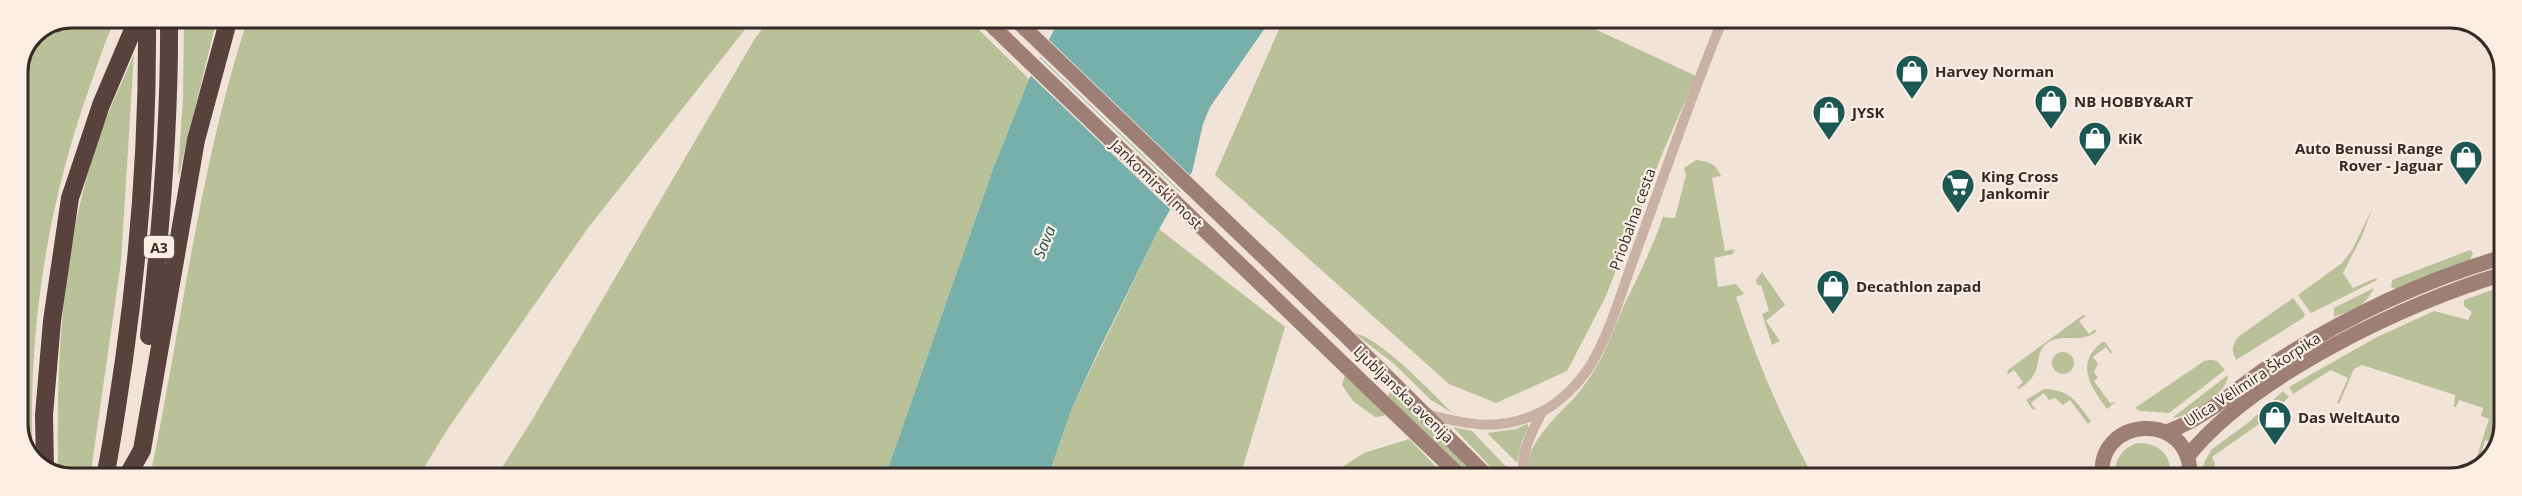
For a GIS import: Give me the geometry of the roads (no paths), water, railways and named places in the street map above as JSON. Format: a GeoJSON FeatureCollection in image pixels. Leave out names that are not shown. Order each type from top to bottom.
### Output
{"type":"FeatureCollection","features":[{"type":"Feature","properties":{"kind":"highway"},"geometry":{"type":"LineString","coordinates":[[45,457],[44,415],[52,321],[70,198],[101,105],[134,28]]}},
{"type":"Feature","properties":{"kind":"highway","name":"A3"},"geometry":{"type":"LineString","coordinates":[[107,468],[137,264],[144,172],[147,28]]}},
{"type":"Feature","properties":{"kind":"highway","name":"A3"},"geometry":{"type":"LineString","coordinates":[[130,468],[146,360],[162,209],[169,28]]}},
{"type":"Feature","properties":{"kind":"highway"},"geometry":{"type":"LineString","coordinates":[[133,468],[142,450],[196,140],[227,28]]}},
{"type":"Feature","properties":{"kind":"main road","name":"Jankomirski most"},"geometry":{"type":"LineString","coordinates":[[994,28],[1331,350]]}},
{"type":"Feature","properties":{"kind":"main road","name":"Jankomirski most"},"geometry":{"type":"LineString","coordinates":[[1024,28],[1344,335]]}},
{"type":"Feature","properties":{"kind":"main road","name":"Ulica Velimira Škorpika"},"geometry":{"type":"LineString","coordinates":[[2167,432],[2197,418],[2248,380],[2323,333],[2427,284],[2494,260]]}},
{"type":"Feature","properties":{"kind":"main road","name":"Ulica Velimira Škorpika"},"geometry":{"type":"LineString","coordinates":[[2188,456],[2216,424],[2310,360],[2426,301],[2494,277]]}},
{"type":"Feature","properties":{"kind":"main road","name":"Ljubljanska avenija"},"geometry":{"type":"LineString","coordinates":[[1344,335],[1479,468]]}},
{"type":"Feature","properties":{"kind":"main road","name":"Ljubljanska avenija"},"geometry":{"type":"LineString","coordinates":[[1331,350],[1452,468]]}},
{"type":"Feature","properties":{"kind":"main road"},"geometry":{"type":"LineString","coordinates":[[2104,468],[2104,458],[2110,446],[2119,437],[2133,429],[2145,427],[2167,432],[2180,442],[2188,456],[2189,468]]}},
{"type":"Feature","properties":{"kind":"street","name":"Priobalna cesta"},"geometry":{"type":"LineString","coordinates":[[1426,414],[1476,426],[1498,425],[1542,412],[1573,387],[1589,367],[1600,346],[1703,66],[1719,28]]}},
{"type":"Feature","properties":{"kind":"street","name":"Priobalna cesta"},"geometry":{"type":"LineString","coordinates":[[1524,468],[1528,439],[1542,412]]}},
{"type":"Feature","properties":{"kind":"water","name":"Sava"},"geometry":{"type":"Polygon","coordinates":[[[1055,28],[1265,28],[1210,107],[1203,124],[1192,172],[1159,229],[1099,350],[1072,408],[1051,468],[888,468],[993,169],[1029,79],[1055,28]]]}},
{"type":"Feature","properties":{"kind":"place","name":"Harvey Norman"},"geometry":{"type":"Point","coordinates":[1912,100]}},
{"type":"Feature","properties":{"kind":"place","name":"NB HOBBY&ART"},"geometry":{"type":"Point","coordinates":[2051,130]}},
{"type":"Feature","properties":{"kind":"place","name":"JYSK"},"geometry":{"type":"Point","coordinates":[1829,141]}},
{"type":"Feature","properties":{"kind":"place","name":"KiK"},"geometry":{"type":"Point","coordinates":[2095,167]}},
{"type":"Feature","properties":{"kind":"place","name":"Auto Benussi Range Rover - Jaguar"},"geometry":{"type":"Point","coordinates":[2466,186]}},
{"type":"Feature","properties":{"kind":"place","name":"King Cross Jankomir"},"geometry":{"type":"Point","coordinates":[1958,214]}},
{"type":"Feature","properties":{"kind":"place","name":"Decathlon zapad"},"geometry":{"type":"Point","coordinates":[1833,315]}},
{"type":"Feature","properties":{"kind":"place","name":"Das WeltAuto"},"geometry":{"type":"Point","coordinates":[2275,446]}}]}
